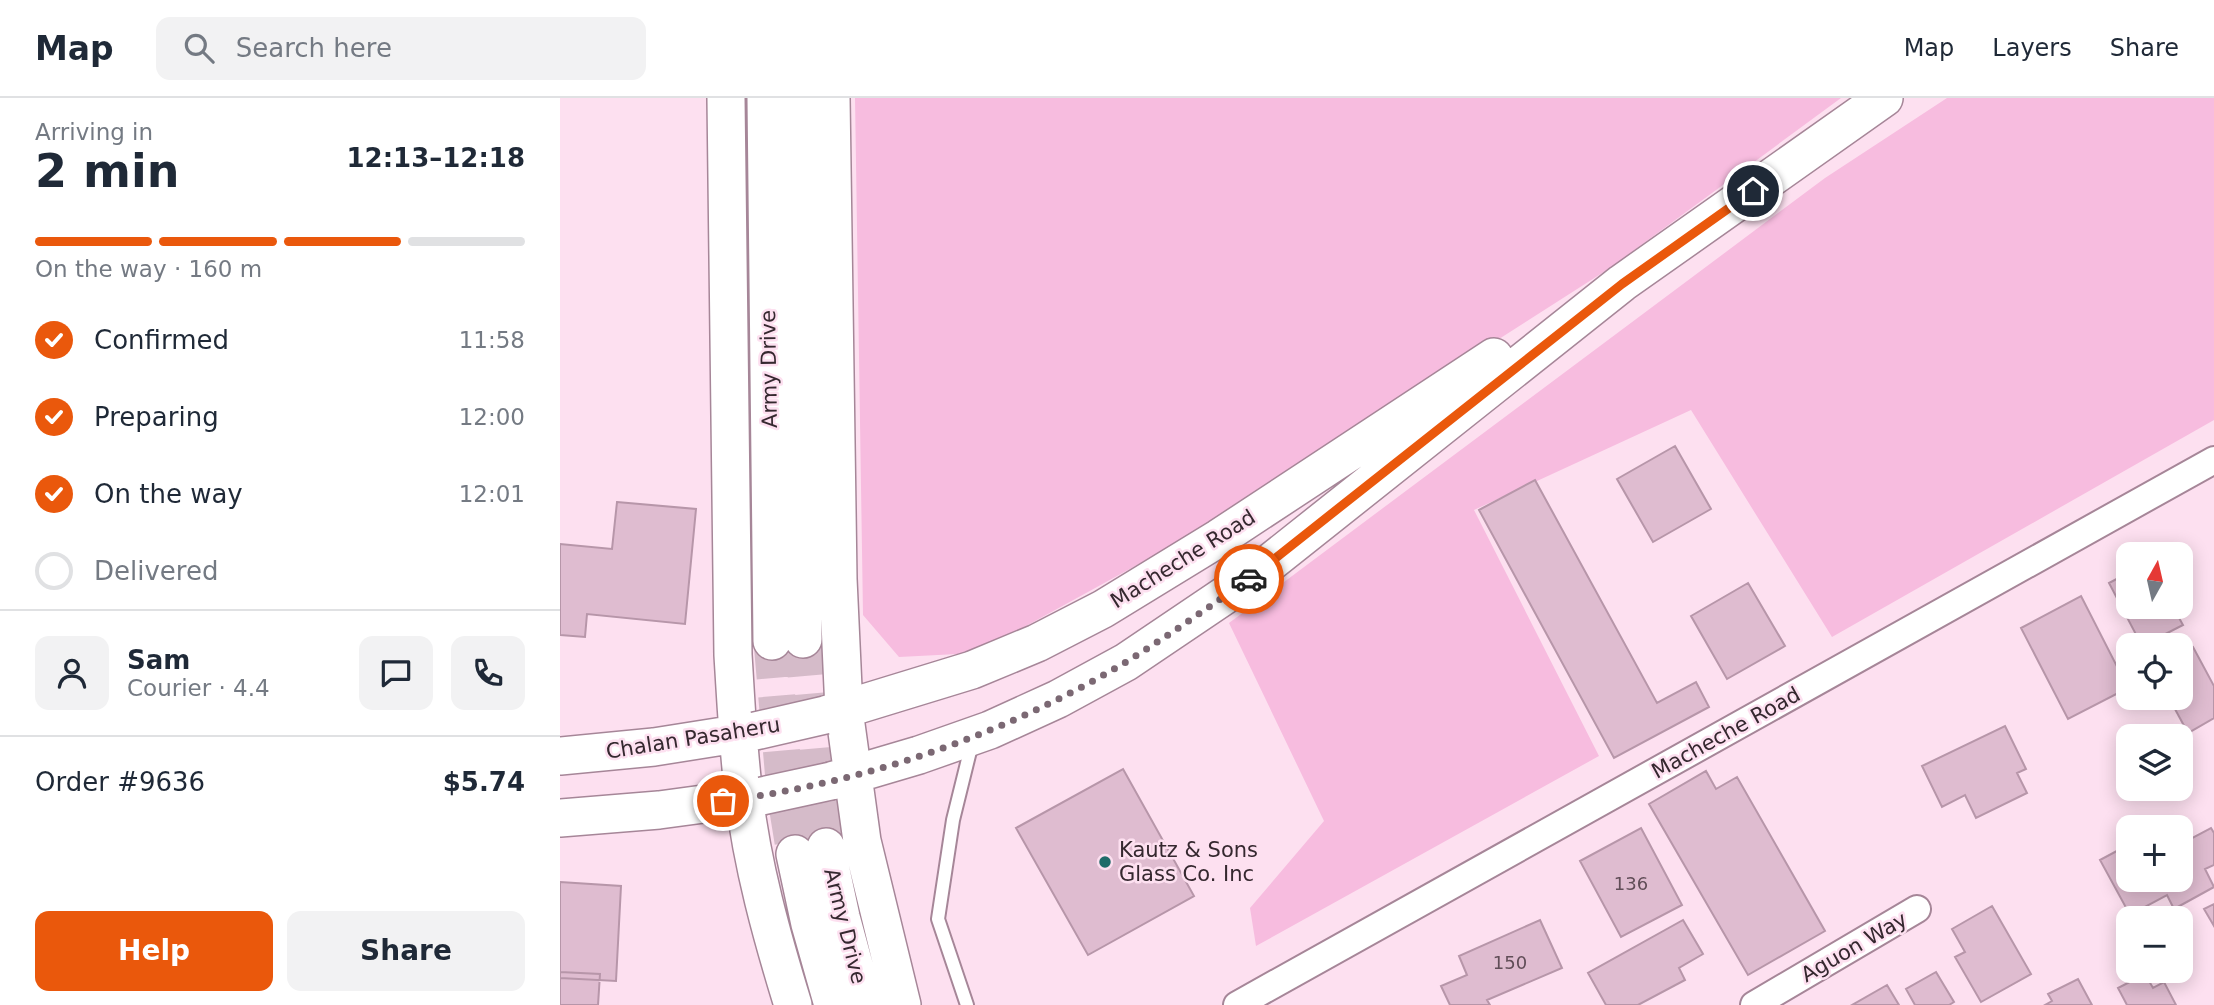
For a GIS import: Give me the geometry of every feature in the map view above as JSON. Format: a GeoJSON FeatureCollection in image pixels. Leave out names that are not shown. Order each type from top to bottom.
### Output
{"type":"FeatureCollection","features":[{"type":"Feature","properties":{"kind":"main road"},"geometry":{"type":"LineString","coordinates":[[726,98],[733,655],[746,733],[758,869],[793,1005]]}},
{"type":"Feature","properties":{"kind":"main road","name":"Army Drive"},"geometry":{"type":"LineString","coordinates":[[766,98],[788,640],[798,98]]}},
{"type":"Feature","properties":{"kind":"main road"},"geometry":{"type":"LineString","coordinates":[[831,98],[838,579],[835,713],[841,779],[902,1005]]}},
{"type":"Feature","properties":{"kind":"main road","name":"Macheche Road"},"geometry":{"type":"LineString","coordinates":[[841,779],[974,736],[1058,699],[1126,662],[1191,620],[1252,577],[1622,284],[1884,98]]}},
{"type":"Feature","properties":{"kind":"main road","name":"Macheche Road"},"geometry":{"type":"LineString","coordinates":[[835,713],[972,670],[1037,643],[1103,609],[1219,538],[1505,349],[1622,284]]}},
{"type":"Feature","properties":{"kind":"main road","name":"Chalan Pasaheru"},"geometry":{"type":"LineString","coordinates":[[560,756],[654,747],[746,733],[835,713]]}},
{"type":"Feature","properties":{"kind":"main road"},"geometry":{"type":"LineString","coordinates":[[560,818],[659,810],[753,797],[841,779]]}},
{"type":"Feature","properties":{"kind":"main road","name":"Army Drive"},"geometry":{"type":"LineString","coordinates":[[833,1005],[810,924],[811,851],[841,917],[865,1005]]}},
{"type":"Feature","properties":{"kind":"street","name":"Macheche Road"},"geometry":{"type":"LineString","coordinates":[[1237,1005],[2214,460]]}},
{"type":"Feature","properties":{"kind":"street","name":"Aguon Way"},"geometry":{"type":"LineString","coordinates":[[1754,1005],[1917,909]]}},
{"type":"Feature","properties":{"kind":"lane"},"geometry":{"type":"LineString","coordinates":[[967,1005],[938,919],[953,820],[974,736]]}},
{"type":"Feature","properties":{"kind":"shaded area"},"geometry":{"type":"Polygon","coordinates":[[[855,98],[1841,98],[1610,268],[1197,532],[977,653],[899,657],[863,615],[855,98]]]}},
{"type":"Feature","properties":{"kind":"shaded area"},"geometry":{"type":"Polygon","coordinates":[[[1947,98],[2214,98],[2214,420],[1832,637],[1691,410],[1474,510],[1599,756],[1256,946],[1250,908],[1324,821],[1229,623],[1825,178],[1947,98]]]}},
{"type":"Feature","properties":{"kind":"building"},"geometry":{"type":"Polygon","coordinates":[[[1675,446],[1711,509],[1653,542],[1617,479],[1675,446]]]}},
{"type":"Feature","properties":{"kind":"building"},"geometry":{"type":"Polygon","coordinates":[[[1535,480],[1657,703],[1696,682],[1709,707],[1614,758],[1479,510],[1535,480]]]}},
{"type":"Feature","properties":{"kind":"building"},"geometry":{"type":"Polygon","coordinates":[[[617,502],[696,509],[685,624],[587,614],[585,637],[560,635],[560,544],[612,549],[617,502]]]}},
{"type":"Feature","properties":{"kind":"building"},"geometry":{"type":"Polygon","coordinates":[[[2116,579],[2116,596],[2109,583],[2116,579]]]}},
{"type":"Feature","properties":{"kind":"building"},"geometry":{"type":"Polygon","coordinates":[[[1748,583],[1785,646],[1727,679],[1691,616],[1748,583]]]}},
{"type":"Feature","properties":{"kind":"building"},"geometry":{"type":"Polygon","coordinates":[[[2081,596],[2116,665],[2116,694],[2068,719],[2021,628],[2081,596]]]}},
{"type":"Feature","properties":{"kind":"building"},"geometry":{"type":"Polygon","coordinates":[[[2128,620],[2180,620],[2183,625],[2167,633],[2135,633],[2128,620]]]}},
{"type":"Feature","properties":{"kind":"building"},"geometry":{"type":"Polygon","coordinates":[[[2193,647],[2214,686],[2214,718],[2193,730],[2193,724],[2183,724],[2176,710],[2193,710],[2193,647]]]}},
{"type":"Feature","properties":{"kind":"building"},"geometry":{"type":"Polygon","coordinates":[[[2005,726],[2026,769],[2017,773],[2027,793],[1976,818],[1965,795],[1942,807],[1922,766],[2005,726]]]}},
{"type":"Feature","properties":{"kind":"building","name":"Kautz & Sons Glass Co. Inc"},"geometry":{"type":"Polygon","coordinates":[[[1123,769],[1194,896],[1088,955],[1016,828],[1123,769]]]}},
{"type":"Feature","properties":{"kind":"building"},"geometry":{"type":"Polygon","coordinates":[[[1706,771],[1716,789],[1737,777],[1825,931],[1748,975],[1649,804],[1706,771]]]}},
{"type":"Feature","properties":{"kind":"building"},"geometry":{"type":"Polygon","coordinates":[[[1641,828],[1682,905],[1621,937],[1580,861],[1641,828]]]}},
{"type":"Feature","properties":{"kind":"building"},"geometry":{"type":"Polygon","coordinates":[[[2211,828],[2214,833],[2214,865],[2205,869],[2214,887],[2179,906],[2172,906],[2167,895],[2147,906],[2125,906],[2117,892],[2193,892],[2193,838],[2211,828]]]}},
{"type":"Feature","properties":{"kind":"building"},"geometry":{"type":"Polygon","coordinates":[[[2116,851],[2116,889],[2100,860],[2116,851]]]}},
{"type":"Feature","properties":{"kind":"building"},"geometry":{"type":"Polygon","coordinates":[[[560,882],[621,886],[616,981],[560,978],[560,882]]]}},
{"type":"Feature","properties":{"kind":"building"},"geometry":{"type":"Polygon","coordinates":[[[2214,904],[2214,926],[2204,909],[2214,904]]]}},
{"type":"Feature","properties":{"kind":"building"},"geometry":{"type":"Polygon","coordinates":[[[1992,906],[2031,974],[1981,1002],[1955,957],[1965,952],[1952,929],[1992,906]]]}},
{"type":"Feature","properties":{"kind":"building"},"geometry":{"type":"Polygon","coordinates":[[[1540,920],[1562,968],[1487,1000],[1490,1005],[1450,1005],[1441,986],[1467,975],[1459,956],[1540,920]]]}},
{"type":"Feature","properties":{"kind":"building"},"geometry":{"type":"Polygon","coordinates":[[[1683,920],[1703,954],[1679,968],[1685,980],[1638,1005],[1606,1005],[1588,973],[1683,920]]]}},
{"type":"Feature","properties":{"kind":"building"},"geometry":{"type":"Polygon","coordinates":[[[560,972],[600,974],[598,1005],[560,1005],[560,972]]]}},
{"type":"Feature","properties":{"kind":"building"},"geometry":{"type":"Polygon","coordinates":[[[1936,972],[1954,1002],[1949,1005],[1915,1005],[1906,989],[1936,972]]]}},
{"type":"Feature","properties":{"kind":"building"},"geometry":{"type":"Polygon","coordinates":[[[2078,979],[2092,1005],[2045,1005],[2052,1001],[2048,994],[2078,979]]]}},
{"type":"Feature","properties":{"kind":"building"},"geometry":{"type":"Polygon","coordinates":[[[2128,983],[2150,983],[2153,988],[2165,983],[2176,1005],[2127,1005],[2118,988],[2128,983]]]}},
{"type":"Feature","properties":{"kind":"building"},"geometry":{"type":"Polygon","coordinates":[[[1887,985],[1899,1005],[1852,1005],[1887,985]]]}},
{"type":"Feature","properties":{"kind":"tunnel"},"geometry":{"type":"LineString","coordinates":[[803,639],[816,787],[826,847]]}},
{"type":"Feature","properties":{"kind":"tunnel"},"geometry":{"type":"LineString","coordinates":[[772,641],[785,792],[795,854]]}},
{"type":"Feature","properties":{"kind":"way so far"},"geometry":{"type":"LineString","coordinates":[[723,801],[762,796],[851,777],[990,730],[1058,699],[1126,662],[1249,579]]}},
{"type":"Feature","properties":{"kind":"place","name":"Kautz & Sons Glass Co. Inc"},"geometry":{"type":"Point","coordinates":[1105,862]}},
{"type":"Feature","properties":{"kind":"route"},"geometry":{"type":"LineString","coordinates":[[1249,579],[1622,284],[1753,191]]}}]}
